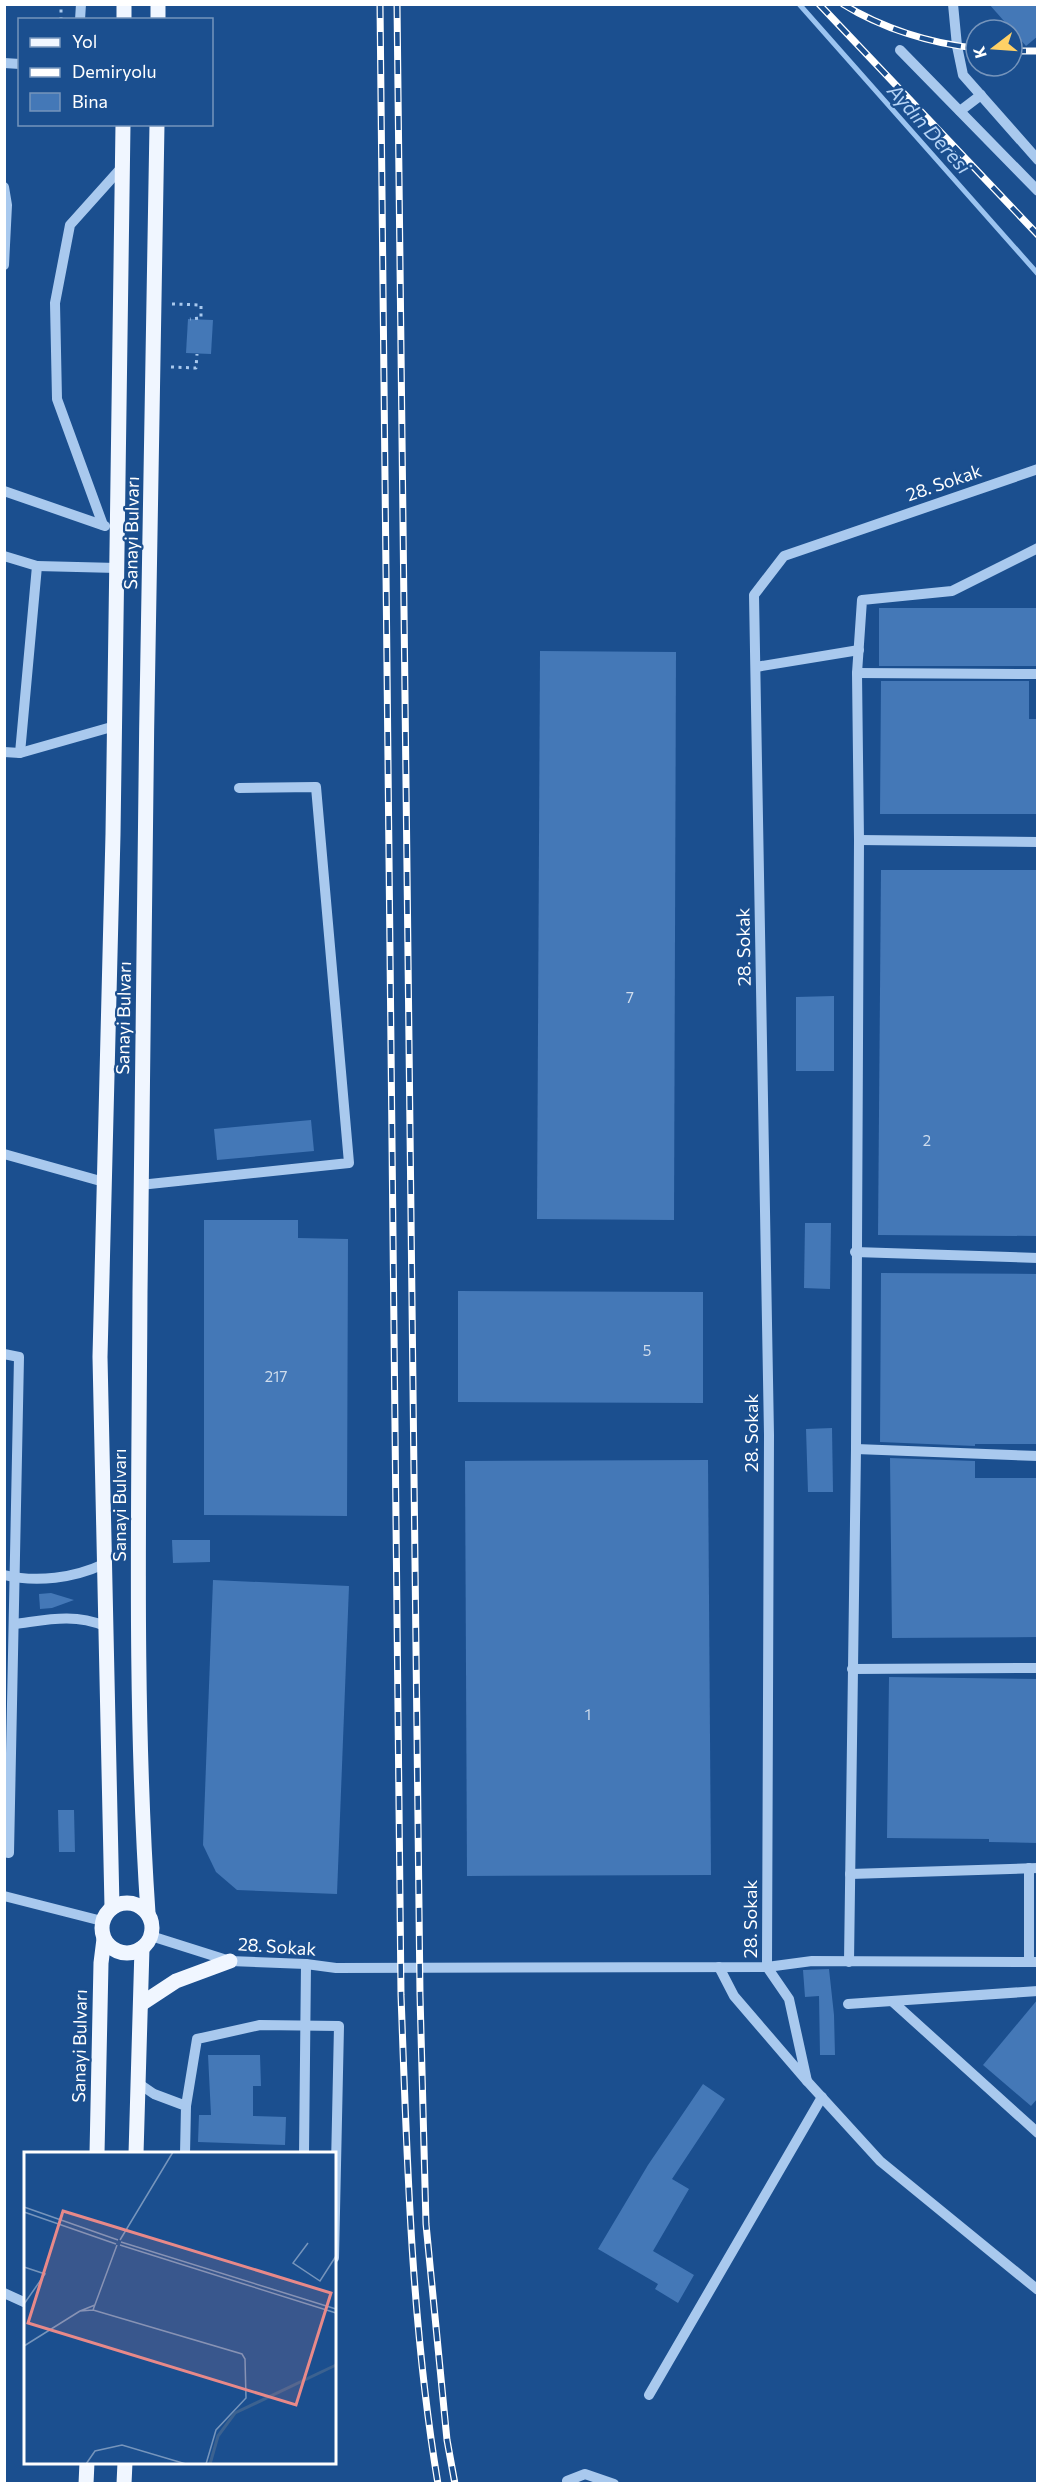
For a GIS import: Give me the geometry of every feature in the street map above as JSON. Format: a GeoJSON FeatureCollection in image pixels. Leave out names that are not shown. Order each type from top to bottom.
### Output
{"type":"FeatureCollection","features":[{"type":"Feature","properties":{"kind":"main road","name":"Sanayi Bulvarı"},"geometry":{"type":"LineString","coordinates":[[112,1907],[100,1357],[117,568],[110,527],[123,126]]}},
{"type":"Feature","properties":{"kind":"main road","name":"Sanayi Bulvarı"},"geometry":{"type":"LineString","coordinates":[[148,1913],[141,1807],[140,1185],[157,126]]}},
{"type":"Feature","properties":{"kind":"main road"},"geometry":{"type":"LineString","coordinates":[[136,2152],[141,2004],[146,1942],[153,1928],[148,1913],[135,1903],[119,1903],[112,1907],[102,1921],[104,1939],[117,1951],[134,1952],[146,1942]]}},
{"type":"Feature","properties":{"kind":"main road","name":"Sanayi Bulvarı"},"geometry":{"type":"LineString","coordinates":[[97,2152],[101,1963],[104,1939]]}},
{"type":"Feature","properties":{"kind":"main road"},"geometry":{"type":"LineString","coordinates":[[141,2004],[176,1981],[230,1961]]}},
{"type":"Feature","properties":{"kind":"main road"},"geometry":{"type":"LineString","coordinates":[[86,2484],[87,2464]]}},
{"type":"Feature","properties":{"kind":"main road"},"geometry":{"type":"LineString","coordinates":[[124,2484],[125,2464]]}},
{"type":"Feature","properties":{"kind":"street"},"geometry":{"type":"LineString","coordinates":[[953,4],[957,46],[963,75],[1038,160]]}},
{"type":"Feature","properties":{"kind":"street"},"geometry":{"type":"LineString","coordinates":[[900,50],[1038,191]]}},
{"type":"Feature","properties":{"kind":"street"},"geometry":{"type":"LineString","coordinates":[[960,111],[981,95]]}},
{"type":"Feature","properties":{"kind":"street"},"geometry":{"type":"LineString","coordinates":[[110,527],[57,399],[55,303],[70,225],[122,167]]}},
{"type":"Feature","properties":{"kind":"street"},"geometry":{"type":"LineString","coordinates":[[4,187],[7,205],[4,265]]}},
{"type":"Feature","properties":{"kind":"street","name":"28. Sokak"},"geometry":{"type":"LineString","coordinates":[[146,1942],[230,1961],[306,1964],[336,1968],[767,1967],[769,1435],[754,595],[784,556],[1038,469]]}},
{"type":"Feature","properties":{"kind":"street"},"geometry":{"type":"LineString","coordinates":[[4,491],[110,527]]}},
{"type":"Feature","properties":{"kind":"street"},"geometry":{"type":"LineString","coordinates":[[849,1962],[856,1449],[858,673],[862,600],[952,591],[1038,548]]}},
{"type":"Feature","properties":{"kind":"street"},"geometry":{"type":"LineString","coordinates":[[4,556],[37,566],[117,568]]}},
{"type":"Feature","properties":{"kind":"street"},"geometry":{"type":"LineString","coordinates":[[20,753],[37,566]]}},
{"type":"Feature","properties":{"kind":"street"},"geometry":{"type":"LineString","coordinates":[[756,667],[859,650]]}},
{"type":"Feature","properties":{"kind":"street"},"geometry":{"type":"LineString","coordinates":[[858,673],[1038,674]]}},
{"type":"Feature","properties":{"kind":"street"},"geometry":{"type":"LineString","coordinates":[[4,752],[20,753],[115,726]]}},
{"type":"Feature","properties":{"kind":"street"},"geometry":{"type":"LineString","coordinates":[[140,1185],[349,1163],[316,788],[238,788]]}},
{"type":"Feature","properties":{"kind":"street"},"geometry":{"type":"LineString","coordinates":[[859,840],[1038,842]]}},
{"type":"Feature","properties":{"kind":"street"},"geometry":{"type":"LineString","coordinates":[[4,1154],[104,1182]]}},
{"type":"Feature","properties":{"kind":"street"},"geometry":{"type":"LineString","coordinates":[[855,1252],[1038,1258]]}},
{"type":"Feature","properties":{"kind":"street"},"geometry":{"type":"LineString","coordinates":[[4,1354],[19,1357],[10,1576],[14,1628],[9,1853],[4,1852]]}},
{"type":"Feature","properties":{"kind":"street"},"geometry":{"type":"LineString","coordinates":[[856,1449],[1038,1456]]}},
{"type":"Feature","properties":{"kind":"street"},"geometry":{"type":"LineString","coordinates":[[10,1576],[61,1578],[86,1573],[104,1564]]}},
{"type":"Feature","properties":{"kind":"street"},"geometry":{"type":"LineString","coordinates":[[14,1628],[62,1618],[87,1619],[105,1626]]}},
{"type":"Feature","properties":{"kind":"street"},"geometry":{"type":"LineString","coordinates":[[4,1648],[14,1628]]}},
{"type":"Feature","properties":{"kind":"street"},"geometry":{"type":"LineString","coordinates":[[852,1669],[1038,1668]]}},
{"type":"Feature","properties":{"kind":"street"},"geometry":{"type":"LineString","coordinates":[[4,1745],[11,1757]]}},
{"type":"Feature","properties":{"kind":"street"},"geometry":{"type":"LineString","coordinates":[[807,2081],[789,1999],[767,1967],[812,1961],[1033,1961],[1034,1868],[850,1874]]}},
{"type":"Feature","properties":{"kind":"street"},"geometry":{"type":"LineString","coordinates":[[4,1896],[102,1921]]}},
{"type":"Feature","properties":{"kind":"street"},"geometry":{"type":"LineString","coordinates":[[304,2152],[306,1964]]}},
{"type":"Feature","properties":{"kind":"street"},"geometry":{"type":"LineString","coordinates":[[719,1967],[734,1996],[880,2161],[1038,2290]]}},
{"type":"Feature","properties":{"kind":"street"},"geometry":{"type":"LineString","coordinates":[[848,2004],[1038,1991]]}},
{"type":"Feature","properties":{"kind":"street"},"geometry":{"type":"LineString","coordinates":[[893,2002],[1038,2133]]}},
{"type":"Feature","properties":{"kind":"street"},"geometry":{"type":"LineString","coordinates":[[185,2152],[186,2106],[197,2039],[260,2025],[339,2026],[336,2165]]}},
{"type":"Feature","properties":{"kind":"street"},"geometry":{"type":"LineString","coordinates":[[138,2083],[154,2094],[186,2106]]}},
{"type":"Feature","properties":{"kind":"street"},"geometry":{"type":"LineString","coordinates":[[649,2395],[822,2097]]}},
{"type":"Feature","properties":{"kind":"street"},"geometry":{"type":"LineString","coordinates":[[4,2293],[24,2302]]}},
{"type":"Feature","properties":{"kind":"street"},"geometry":{"type":"LineString","coordinates":[[568,2484],[567,2481],[585,2474],[614,2484]]}},
{"type":"Feature","properties":{"kind":"path"},"geometry":{"type":"LineString","coordinates":[[172,304],[201,305],[201,318],[190,319]]}},
{"type":"Feature","properties":{"kind":"path"},"geometry":{"type":"LineString","coordinates":[[171,367],[196,368],[197,354]]}},
{"type":"Feature","properties":{"kind":"building"},"geometry":{"type":"Polygon","coordinates":[[[989,4],[1038,4],[1038,36],[1026,46],[1024,44],[1024,18],[1001,18],[989,4]]]}},
{"type":"Feature","properties":{"kind":"building"},"geometry":{"type":"Polygon","coordinates":[[[188,319],[213,320],[211,354],[186,353],[188,319]]]}},
{"type":"Feature","properties":{"kind":"building"},"geometry":{"type":"Polygon","coordinates":[[[879,608],[1038,608],[1038,666],[879,666],[879,608]]]}},
{"type":"Feature","properties":{"kind":"building"},"geometry":{"type":"Polygon","coordinates":[[[540,651],[676,652],[674,1220],[537,1219],[540,651]]]}},
{"type":"Feature","properties":{"kind":"building"},"geometry":{"type":"Polygon","coordinates":[[[881,681],[1029,681],[1029,719],[1038,719],[1038,814],[880,814],[881,681]]]}},
{"type":"Feature","properties":{"kind":"building"},"geometry":{"type":"Polygon","coordinates":[[[881,870],[1038,870],[1038,1236],[878,1235],[881,870]]]}},
{"type":"Feature","properties":{"kind":"building"},"geometry":{"type":"Polygon","coordinates":[[[834,996],[834,1071],[796,1071],[796,997],[834,996]]]}},
{"type":"Feature","properties":{"kind":"building"},"geometry":{"type":"Polygon","coordinates":[[[311,1120],[314,1151],[217,1160],[214,1129],[311,1120]]]}},
{"type":"Feature","properties":{"kind":"building"},"geometry":{"type":"Polygon","coordinates":[[[204,1220],[298,1220],[298,1238],[348,1239],[347,1516],[204,1515],[204,1220]]]}},
{"type":"Feature","properties":{"kind":"building"},"geometry":{"type":"Polygon","coordinates":[[[805,1223],[831,1223],[830,1289],[804,1288],[805,1223]]]}},
{"type":"Feature","properties":{"kind":"building"},"geometry":{"type":"Polygon","coordinates":[[[881,1273],[1038,1274],[1038,1444],[975,1444],[975,1446],[880,1442],[881,1273]]]}},
{"type":"Feature","properties":{"kind":"building"},"geometry":{"type":"Polygon","coordinates":[[[458,1291],[703,1292],[703,1403],[458,1402],[458,1291]]]}},
{"type":"Feature","properties":{"kind":"building"},"geometry":{"type":"Polygon","coordinates":[[[832,1428],[833,1492],[808,1492],[806,1429],[832,1428]]]}},
{"type":"Feature","properties":{"kind":"building"},"geometry":{"type":"Polygon","coordinates":[[[890,1458],[975,1461],[975,1478],[1038,1478],[1038,1637],[892,1638],[890,1458]]]}},
{"type":"Feature","properties":{"kind":"building"},"geometry":{"type":"Polygon","coordinates":[[[708,1460],[711,1875],[467,1876],[465,1461],[708,1460]]]}},
{"type":"Feature","properties":{"kind":"building"},"geometry":{"type":"Polygon","coordinates":[[[172,1540],[210,1540],[210,1562],[173,1563],[172,1540]]]}},
{"type":"Feature","properties":{"kind":"building"},"geometry":{"type":"Polygon","coordinates":[[[213,1580],[349,1586],[337,1894],[237,1890],[216,1872],[203,1845],[213,1580]]]}},
{"type":"Feature","properties":{"kind":"building"},"geometry":{"type":"Polygon","coordinates":[[[51,1593],[74,1600],[52,1608],[40,1609],[39,1594],[51,1593]]]}},
{"type":"Feature","properties":{"kind":"building"},"geometry":{"type":"Polygon","coordinates":[[[889,1677],[1038,1679],[1038,1843],[989,1842],[989,1839],[887,1838],[889,1677]]]}},
{"type":"Feature","properties":{"kind":"building"},"geometry":{"type":"Polygon","coordinates":[[[58,1810],[74,1810],[75,1852],[59,1852],[58,1810]]]}},
{"type":"Feature","properties":{"kind":"building"},"geometry":{"type":"Polygon","coordinates":[[[829,1969],[835,2055],[820,2055],[819,1996],[805,1997],[803,1970],[829,1969]]]}},
{"type":"Feature","properties":{"kind":"building"},"geometry":{"type":"Polygon","coordinates":[[[1038,1999],[1038,2098],[1031,2106],[983,2065],[1038,1999]]]}},
{"type":"Feature","properties":{"kind":"building"},"geometry":{"type":"Polygon","coordinates":[[[208,2055],[260,2055],[261,2086],[253,2086],[253,2116],[286,2117],[285,2145],[198,2142],[199,2115],[211,2115],[208,2055]]]}},
{"type":"Feature","properties":{"kind":"building"},"geometry":{"type":"Polygon","coordinates":[[[703,2084],[725,2099],[672,2179],[689,2189],[653,2251],[694,2275],[678,2303],[655,2289],[658,2284],[598,2249],[648,2165],[703,2084]]]}},
{"type":"Feature","properties":{"kind":"waterway","name":"Aydın Deresi"},"geometry":{"type":"LineString","coordinates":[[799,4],[1038,274]]}},
{"type":"Feature","properties":{"kind":"railway"},"geometry":{"type":"LineString","coordinates":[[380,4],[401,1995],[408,2179],[416,2301],[438,2484]]}},
{"type":"Feature","properties":{"kind":"railway"},"geometry":{"type":"LineString","coordinates":[[397,4],[420,1995],[426,2224],[447,2440],[455,2484]]}},
{"type":"Feature","properties":{"kind":"railway"},"geometry":{"type":"LineString","coordinates":[[819,4],[1038,235]]}},
{"type":"Feature","properties":{"kind":"railway"},"geometry":{"type":"LineString","coordinates":[[843,4],[907,34],[964,47]]}},
{"type":"Feature","properties":{"kind":"railway"},"geometry":{"type":"LineString","coordinates":[[1024,51],[1038,51]]}}]}
